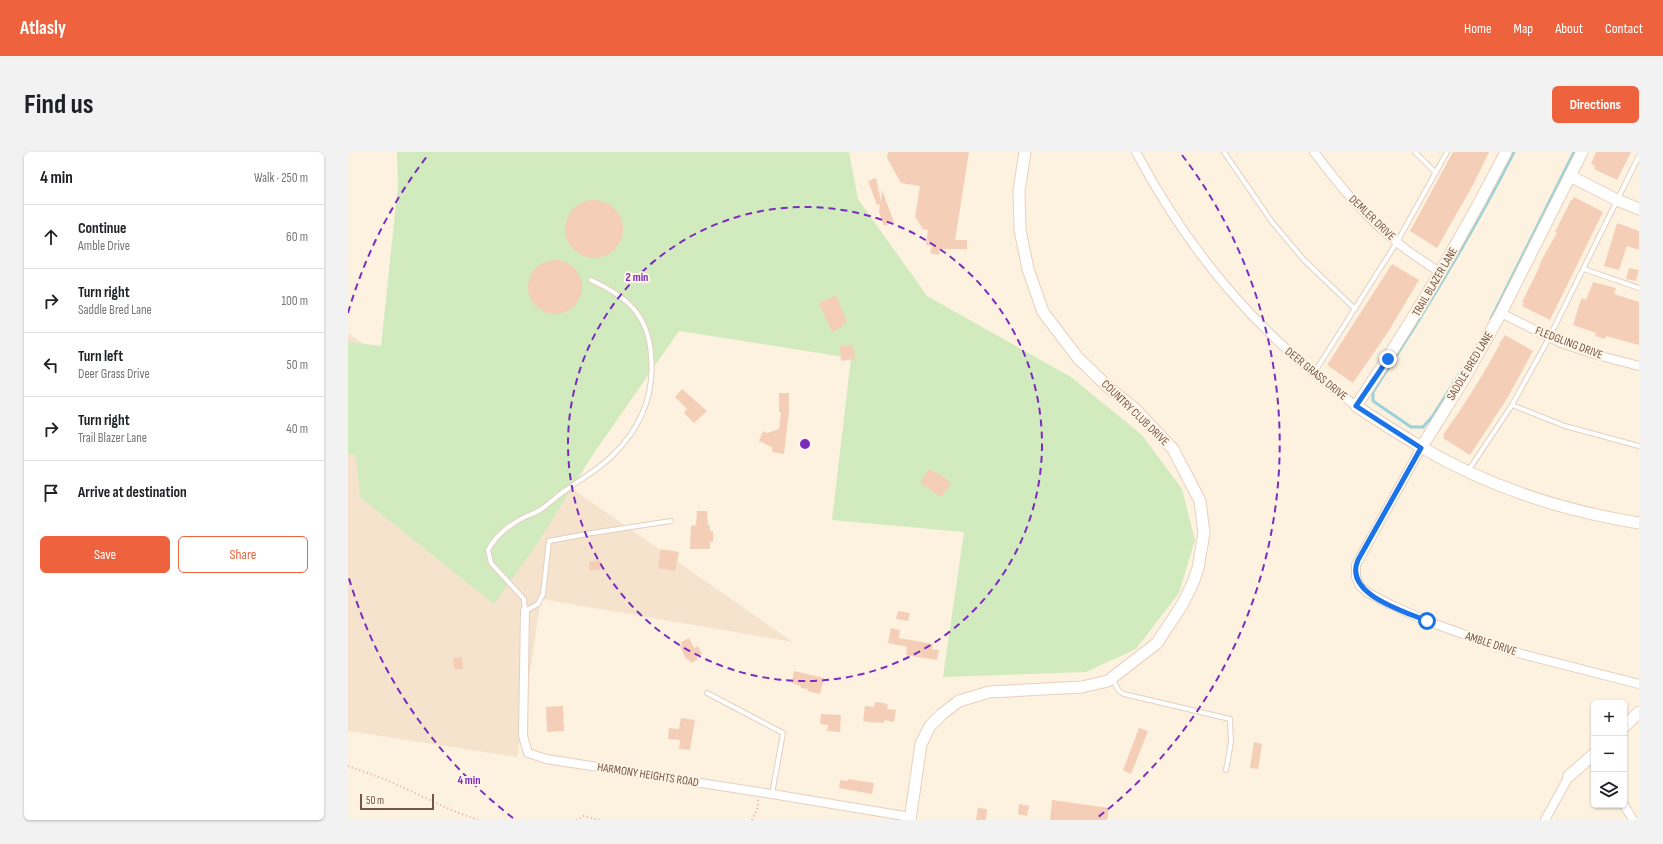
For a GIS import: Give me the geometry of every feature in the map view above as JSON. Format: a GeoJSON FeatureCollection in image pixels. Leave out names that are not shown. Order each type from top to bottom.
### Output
{"type":"FeatureCollection","features":[{"type":"Feature","properties":{"kind":"street","name":"COUNTRY CLUB DRIVE"},"geometry":{"type":"LineString","coordinates":[[910,819],[921,744],[930,726],[942,714],[959,701],[989,692],[1082,687],[1108,681],[1157,643],[1182,605],[1198,568],[1204,533],[1200,501],[1173,449],[1135,409],[1107,386],[1078,358],[1043,312],[1028,269],[1020,230],[1020,191],[1025,152]]}},
{"type":"Feature","properties":{"kind":"street","name":"DEER GRASS DRIVE"},"geometry":{"type":"LineString","coordinates":[[1136,152],[1171,213],[1193,246],[1218,278],[1270,334],[1313,374],[1356,406],[1421,448],[1468,471],[1537,498],[1595,515],[1639,523]]}},
{"type":"Feature","properties":{"kind":"street","name":"DEMLER DRIVE"},"geometry":{"type":"LineString","coordinates":[[1314,152],[1345,191],[1397,242],[1441,273]]}},
{"type":"Feature","properties":{"kind":"street","name":"TRAIL BLAZER LANE"},"geometry":{"type":"LineString","coordinates":[[1356,406],[1388,359],[1441,273],[1506,152]]}},
{"type":"Feature","properties":{"kind":"street","name":"SADDLE BRED LANE"},"geometry":{"type":"LineString","coordinates":[[1356,577],[1355,569],[1358,560],[1421,448],[1464,379],[1501,313],[1582,152]]}},
{"type":"Feature","properties":{"kind":"street"},"geometry":{"type":"LineString","coordinates":[[1570,176],[1617,200],[1639,209]]}},
{"type":"Feature","properties":{"kind":"street","name":"FLEDGLING DRIVE"},"geometry":{"type":"LineString","coordinates":[[1501,313],[1549,338],[1597,355],[1639,366]]}},
{"type":"Feature","properties":{"kind":"street","name":"AMBLE DRIVE"},"geometry":{"type":"LineString","coordinates":[[1356,577],[1360,586],[1372,596],[1453,631],[1510,651],[1639,684]]}},
{"type":"Feature","properties":{"kind":"street","name":"HARMONY HEIGHTS ROAD"},"geometry":{"type":"LineString","coordinates":[[525,611],[523,736],[528,753],[546,760],[772,794],[910,819]]}},
{"type":"Feature","properties":{"kind":"street"},"geometry":{"type":"LineString","coordinates":[[1627,724],[1639,712]]}},
{"type":"Feature","properties":{"kind":"street"},"geometry":{"type":"LineString","coordinates":[[1545,820],[1569,776],[1591,759]]}},
{"type":"Feature","properties":{"kind":"street"},"geometry":{"type":"LineString","coordinates":[[1626,808],[1633,820]]}},
{"type":"Feature","properties":{"kind":"lane"},"geometry":{"type":"LineString","coordinates":[[1224,152],[1272,222],[1309,265],[1355,309]]}},
{"type":"Feature","properties":{"kind":"lane"},"geometry":{"type":"LineString","coordinates":[[1415,152],[1436,173]]}},
{"type":"Feature","properties":{"kind":"lane"},"geometry":{"type":"LineString","coordinates":[[1313,374],[1397,242],[1447,152]]}},
{"type":"Feature","properties":{"kind":"lane"},"geometry":{"type":"LineString","coordinates":[[1468,471],[1512,405],[1549,338],[1639,156]]}},
{"type":"Feature","properties":{"kind":"lane"},"geometry":{"type":"LineString","coordinates":[[1584,269],[1639,288]]}},
{"type":"Feature","properties":{"kind":"lane"},"geometry":{"type":"LineString","coordinates":[[591,280],[603,286],[626,302],[638,313],[646,327],[651,344],[652,381],[649,396],[638,425],[612,457],[538,511],[508,528],[494,540],[488,550],[491,563],[524,599],[525,611],[538,604],[543,594],[549,541],[592,532],[671,521]]}},
{"type":"Feature","properties":{"kind":"lane"},"geometry":{"type":"LineString","coordinates":[[1512,405],[1565,426],[1639,446]]}},
{"type":"Feature","properties":{"kind":"lane"},"geometry":{"type":"LineString","coordinates":[[1111,678],[1118,691],[1124,694],[1230,719],[1231,742],[1226,770]]}},
{"type":"Feature","properties":{"kind":"lane"},"geometry":{"type":"LineString","coordinates":[[706,693],[744,711],[783,733],[772,794]]}},
{"type":"Feature","properties":{"kind":"path"},"geometry":{"type":"LineString","coordinates":[[348,766],[387,780],[451,810],[478,820]]}},
{"type":"Feature","properties":{"kind":"path"},"geometry":{"type":"LineString","coordinates":[[752,820],[758,806],[758,792]]}},
{"type":"Feature","properties":{"kind":"path"},"geometry":{"type":"LineString","coordinates":[[576,820],[584,816],[600,820]]}},
{"type":"Feature","properties":{"kind":"shaded area"},"geometry":{"type":"Polygon","coordinates":[[[348,333],[793,642],[541,599],[517,757],[348,731],[348,333]]]}},
{"type":"Feature","properties":{"kind":"green space"},"geometry":{"type":"Polygon","coordinates":[[[397,152],[849,152],[858,199],[927,296],[1071,377],[1142,435],[1182,489],[1195,540],[1179,593],[1136,649],[1086,672],[943,677],[964,532],[832,520],[851,358],[679,331],[594,453],[535,547],[494,604],[360,497],[356,455],[348,454],[348,342],[381,346],[398,185],[397,152]]]}},
{"type":"Feature","properties":{"kind":"building"},"geometry":{"type":"Polygon","coordinates":[[[888,152],[969,152],[955,240],[967,240],[967,249],[940,249],[939,255],[930,253],[932,246],[926,245],[928,230],[923,229],[915,217],[920,186],[901,183],[887,158],[888,152]]]}},
{"type":"Feature","properties":{"kind":"building"},"geometry":{"type":"Polygon","coordinates":[[[1453,152],[1489,152],[1473,185],[1437,248],[1410,231],[1453,152]]]}},
{"type":"Feature","properties":{"kind":"building"},"geometry":{"type":"Polygon","coordinates":[[[1596,152],[1631,152],[1617,180],[1594,169],[1595,166],[1591,164],[1596,152]]]}},
{"type":"Feature","properties":{"kind":"building"},"geometry":{"type":"Polygon","coordinates":[[[876,178],[881,202],[882,190],[894,222],[884,226],[879,212],[880,204],[877,205],[868,181],[876,178]]]}},
{"type":"Feature","properties":{"kind":"building"},"geometry":{"type":"Polygon","coordinates":[[[1574,197],[1603,212],[1550,320],[1522,306],[1524,302],[1522,302],[1542,259],[1557,233],[1555,232],[1571,200],[1574,197]]]}},
{"type":"Feature","properties":{"kind":"building"},"geometry":{"type":"Polygon","coordinates":[[[594,200],[610,205],[618,213],[623,229],[618,245],[610,253],[594,258],[578,253],[570,245],[565,229],[570,213],[578,205],[594,200]]]}},
{"type":"Feature","properties":{"kind":"building"},"geometry":{"type":"Polygon","coordinates":[[[1617,223],[1639,231],[1639,250],[1627,246],[1619,270],[1604,266],[1617,223]]]}},
{"type":"Feature","properties":{"kind":"building"},"geometry":{"type":"Polygon","coordinates":[[[555,260],[565,262],[574,268],[580,277],[582,287],[580,297],[574,306],[565,312],[555,314],[545,312],[536,306],[530,297],[528,287],[530,277],[536,268],[545,262],[555,260]]]}},
{"type":"Feature","properties":{"kind":"building"},"geometry":{"type":"Polygon","coordinates":[[[1392,264],[1419,280],[1388,332],[1353,383],[1327,365],[1392,264]]]}},
{"type":"Feature","properties":{"kind":"building"},"geometry":{"type":"Polygon","coordinates":[[[1629,268],[1639,270],[1636,281],[1626,279],[1629,268]]]}},
{"type":"Feature","properties":{"kind":"building"},"geometry":{"type":"Polygon","coordinates":[[[1593,282],[1616,288],[1614,294],[1639,302],[1639,345],[1606,336],[1605,339],[1595,336],[1596,333],[1573,325],[1580,302],[1582,298],[1586,300],[1593,282]]]}},
{"type":"Feature","properties":{"kind":"building"},"geometry":{"type":"Polygon","coordinates":[[[836,295],[847,322],[841,325],[843,327],[832,332],[819,303],[836,295]]]}},
{"type":"Feature","properties":{"kind":"building"},"geometry":{"type":"Polygon","coordinates":[[[1505,335],[1533,351],[1508,397],[1470,455],[1443,438],[1445,436],[1443,435],[1483,374],[1505,335]]]}},
{"type":"Feature","properties":{"kind":"building"},"geometry":{"type":"Polygon","coordinates":[[[853,345],[855,359],[841,361],[840,346],[853,345]]]}},
{"type":"Feature","properties":{"kind":"building"},"geometry":{"type":"Polygon","coordinates":[[[682,389],[707,411],[694,423],[684,413],[687,409],[675,397],[682,389]]]}},
{"type":"Feature","properties":{"kind":"building"},"geometry":{"type":"Polygon","coordinates":[[[779,393],[789,393],[789,411],[784,454],[772,452],[772,447],[759,441],[763,431],[767,433],[779,429],[781,412],[779,412],[779,393]]]}},
{"type":"Feature","properties":{"kind":"building"},"geometry":{"type":"Polygon","coordinates":[[[929,469],[946,478],[945,479],[951,483],[942,497],[920,483],[929,469]]]}},
{"type":"Feature","properties":{"kind":"building"},"geometry":{"type":"Polygon","coordinates":[[[697,511],[707,511],[708,525],[710,525],[710,531],[713,531],[713,542],[710,542],[710,549],[690,549],[691,526],[696,525],[697,511]]]}},
{"type":"Feature","properties":{"kind":"building"},"geometry":{"type":"Polygon","coordinates":[[[661,549],[679,552],[675,571],[658,568],[661,549]]]}},
{"type":"Feature","properties":{"kind":"building"},"geometry":{"type":"Polygon","coordinates":[[[600,560],[602,569],[590,571],[589,562],[600,560]]]}},
{"type":"Feature","properties":{"kind":"building"},"geometry":{"type":"Polygon","coordinates":[[[898,611],[910,613],[908,621],[896,619],[898,611]]]}},
{"type":"Feature","properties":{"kind":"building"},"geometry":{"type":"Polygon","coordinates":[[[891,628],[900,630],[899,638],[933,644],[932,649],[939,650],[937,660],[906,655],[907,647],[888,643],[891,628]]]}},
{"type":"Feature","properties":{"kind":"building"},"geometry":{"type":"Polygon","coordinates":[[[689,638],[694,648],[698,646],[702,654],[697,656],[697,660],[691,663],[688,659],[686,659],[680,646],[682,645],[681,642],[689,638]]]}},
{"type":"Feature","properties":{"kind":"building"},"geometry":{"type":"Polygon","coordinates":[[[462,657],[463,669],[454,669],[453,658],[462,657]]]}},
{"type":"Feature","properties":{"kind":"building"},"geometry":{"type":"Polygon","coordinates":[[[794,671],[824,678],[820,694],[807,691],[808,689],[801,688],[801,686],[792,683],[794,671]]]}},
{"type":"Feature","properties":{"kind":"building"},"geometry":{"type":"Polygon","coordinates":[[[875,702],[888,705],[887,709],[896,710],[894,722],[884,720],[884,723],[863,721],[865,706],[874,707],[875,702]]]}},
{"type":"Feature","properties":{"kind":"building"},"geometry":{"type":"Polygon","coordinates":[[[563,706],[564,731],[547,732],[546,707],[563,706]]]}},
{"type":"Feature","properties":{"kind":"building"},"geometry":{"type":"Polygon","coordinates":[[[821,714],[841,715],[840,732],[827,731],[828,725],[820,724],[821,714]]]}},
{"type":"Feature","properties":{"kind":"building"},"geometry":{"type":"Polygon","coordinates":[[[681,718],[695,720],[690,750],[679,749],[680,740],[668,739],[669,728],[679,729],[681,718]]]}},
{"type":"Feature","properties":{"kind":"building"},"geometry":{"type":"Polygon","coordinates":[[[1139,728],[1148,731],[1131,774],[1123,770],[1139,728]]]}},
{"type":"Feature","properties":{"kind":"building"},"geometry":{"type":"Polygon","coordinates":[[[1254,742],[1262,744],[1258,769],[1250,768],[1254,742]]]}},
{"type":"Feature","properties":{"kind":"building"},"geometry":{"type":"Polygon","coordinates":[[[848,779],[874,783],[872,794],[839,788],[840,780],[848,781],[848,779]]]}},
{"type":"Feature","properties":{"kind":"building"},"geometry":{"type":"Polygon","coordinates":[[[1052,800],[1109,808],[1107,820],[1050,820],[1052,800]]]}},
{"type":"Feature","properties":{"kind":"building"},"geometry":{"type":"Polygon","coordinates":[[[1019,804],[1029,806],[1027,816],[1018,814],[1019,804]]]}},
{"type":"Feature","properties":{"kind":"building"},"geometry":{"type":"Polygon","coordinates":[[[978,808],[987,809],[986,820],[976,820],[978,808]]]}},
{"type":"Feature","properties":{"kind":"waterway"},"geometry":{"type":"LineString","coordinates":[[1469,359],[1432,417],[1423,427],[1411,427],[1373,401],[1373,392],[1447,274],[1514,152]]}},
{"type":"Feature","properties":{"kind":"waterway"},"geometry":{"type":"LineString","coordinates":[[1491,319],[1574,152]]}},
{"type":"Feature","properties":{"kind":"route"},"geometry":{"type":"LineString","coordinates":[[1388,359],[1356,406],[1421,448],[1358,560],[1355,574],[1360,586],[1372,596],[1427,621]]}}]}
